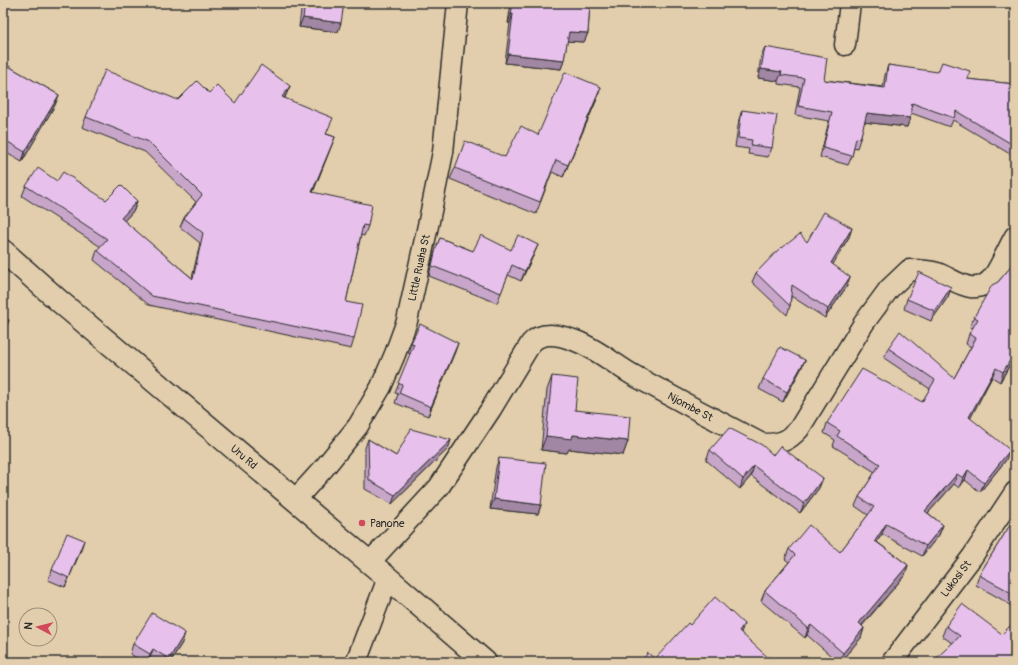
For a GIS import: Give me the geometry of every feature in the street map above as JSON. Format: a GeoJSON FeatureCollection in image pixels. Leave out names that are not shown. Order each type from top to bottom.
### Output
{"type":"FeatureCollection","features":[{"type":"Feature","properties":{"kind":"street","name":"Little Ruaha St"},"geometry":{"type":"LineString","coordinates":[[295,500],[324,468],[358,426],[381,387],[407,321],[430,221],[443,152],[458,3]]}},
{"type":"Feature","properties":{"kind":"street"},"geometry":{"type":"LineString","coordinates":[[845,44],[850,3]]}},
{"type":"Feature","properties":{"kind":"street","name":"Njombe St"},"geometry":{"type":"LineString","coordinates":[[370,562],[439,487],[492,409],[536,337],[544,334],[576,341],[593,349],[632,374],[750,438],[762,444],[777,444],[790,438],[799,429],[864,323],[890,289],[909,270],[921,270],[937,273],[968,287],[980,287],[992,278],[1015,236]]}},
{"type":"Feature","properties":{"kind":"street","name":"Uru Rd"},"geometry":{"type":"LineString","coordinates":[[3,251],[58,300],[370,562],[485,662]]}},
{"type":"Feature","properties":{"kind":"street","name":"Lukosi St"},"geometry":{"type":"LineString","coordinates":[[892,662],[972,557],[1015,492]]}},
{"type":"Feature","properties":{"kind":"street"},"geometry":{"type":"LineString","coordinates":[[356,662],[388,578]]}},
{"type":"Feature","properties":{"kind":"building"},"geometry":{"type":"Polygon","coordinates":[[[305,3],[344,3],[341,23],[303,18],[305,3]]]}},
{"type":"Feature","properties":{"kind":"building"},"geometry":{"type":"Polygon","coordinates":[[[513,3],[590,3],[588,33],[569,32],[564,60],[508,54],[513,3]]]}},
{"type":"Feature","properties":{"kind":"building"},"geometry":{"type":"Polygon","coordinates":[[[765,47],[827,58],[824,80],[885,88],[888,65],[938,72],[942,62],[970,71],[967,79],[1015,84],[1015,146],[956,111],[954,118],[912,103],[910,118],[867,113],[860,139],[856,138],[852,156],[823,148],[832,112],[798,106],[804,78],[781,75],[782,72],[761,69],[765,47]]]}},
{"type":"Feature","properties":{"kind":"building"},"geometry":{"type":"Polygon","coordinates":[[[3,63],[59,95],[25,152],[3,139],[3,63]]]}},
{"type":"Feature","properties":{"kind":"building"},"geometry":{"type":"Polygon","coordinates":[[[261,65],[290,86],[282,97],[333,118],[326,134],[335,137],[312,192],[372,205],[368,226],[363,225],[346,302],[362,305],[354,339],[152,296],[97,250],[107,239],[26,186],[38,168],[57,181],[63,172],[106,200],[121,185],[137,201],[121,218],[193,279],[203,233],[184,218],[202,195],[149,142],[86,117],[105,70],[178,100],[197,81],[209,93],[217,85],[235,103],[261,65]]]}},
{"type":"Feature","properties":{"kind":"building"},"geometry":{"type":"Polygon","coordinates":[[[565,72],[601,87],[568,165],[556,160],[540,202],[455,168],[465,141],[505,157],[521,126],[538,135],[565,72]]]}},
{"type":"Feature","properties":{"kind":"building"},"geometry":{"type":"Polygon","coordinates":[[[742,110],[777,115],[772,148],[751,145],[752,140],[738,138],[742,110]]]}},
{"type":"Feature","properties":{"kind":"building"},"geometry":{"type":"Polygon","coordinates":[[[824,212],[852,228],[831,263],[850,277],[828,309],[792,285],[790,306],[756,273],[781,247],[782,248],[800,234],[807,242],[824,212]]]}},
{"type":"Feature","properties":{"kind":"building"},"geometry":{"type":"Polygon","coordinates":[[[481,235],[511,250],[518,235],[538,245],[525,271],[512,265],[501,293],[432,266],[440,238],[473,251],[481,235]]]}},
{"type":"Feature","properties":{"kind":"building"},"geometry":{"type":"Polygon","coordinates":[[[1015,258],[1015,352],[1003,372],[996,368],[969,417],[1010,450],[984,483],[968,470],[963,478],[957,474],[925,511],[943,525],[926,546],[886,524],[875,541],[908,565],[859,623],[864,628],[843,653],[811,625],[808,628],[765,591],[795,555],[789,549],[809,525],[840,552],[874,507],[859,497],[880,464],[837,436],[840,431],[827,423],[862,369],[922,402],[935,380],[888,348],[900,331],[954,378],[976,338],[969,334],[978,319],[974,317],[992,285],[998,282],[1009,269],[1015,258]]]}},
{"type":"Feature","properties":{"kind":"building"},"geometry":{"type":"Polygon","coordinates":[[[919,272],[951,287],[935,311],[907,299],[919,272]]]}},
{"type":"Feature","properties":{"kind":"building"},"geometry":{"type":"Polygon","coordinates":[[[3,316],[9,320],[3,331],[3,316]]]}},
{"type":"Feature","properties":{"kind":"building"},"geometry":{"type":"Polygon","coordinates":[[[420,324],[458,343],[431,407],[399,393],[402,385],[398,383],[414,344],[411,343],[420,324]]]}},
{"type":"Feature","properties":{"kind":"building"},"geometry":{"type":"Polygon","coordinates":[[[780,347],[805,360],[787,392],[763,379],[780,347]]]}},
{"type":"Feature","properties":{"kind":"building"},"geometry":{"type":"Polygon","coordinates":[[[552,376],[578,379],[575,410],[630,416],[628,441],[573,435],[572,439],[546,436],[552,376]]]}},
{"type":"Feature","properties":{"kind":"building"},"geometry":{"type":"Polygon","coordinates":[[[729,428],[762,445],[773,455],[780,446],[823,478],[804,504],[754,466],[743,479],[710,450],[729,428]]]}},
{"type":"Feature","properties":{"kind":"building"},"geometry":{"type":"Polygon","coordinates":[[[411,429],[451,440],[395,495],[369,480],[368,439],[396,456],[411,429]]]}},
{"type":"Feature","properties":{"kind":"building"},"geometry":{"type":"Polygon","coordinates":[[[499,458],[546,463],[541,505],[494,499],[499,458]]]}},
{"type":"Feature","properties":{"kind":"building"},"geometry":{"type":"Polygon","coordinates":[[[1015,517],[1015,596],[979,575],[1015,517]]]}},
{"type":"Feature","properties":{"kind":"building"},"geometry":{"type":"Polygon","coordinates":[[[67,533],[84,540],[69,578],[52,570],[67,533]]]}},
{"type":"Feature","properties":{"kind":"building"},"geometry":{"type":"Polygon","coordinates":[[[715,597],[744,624],[739,631],[773,662],[640,662],[648,653],[655,659],[688,623],[690,625],[715,597]]]}},
{"type":"Feature","properties":{"kind":"building"},"geometry":{"type":"Polygon","coordinates":[[[962,604],[1002,634],[1015,621],[1015,662],[932,662],[960,636],[946,626],[962,604]]]}},
{"type":"Feature","properties":{"kind":"building"},"geometry":{"type":"Polygon","coordinates":[[[152,613],[185,633],[169,659],[153,649],[150,654],[133,644],[152,613]]]}},
{"type":"Feature","properties":{"kind":"place","name":"Panone"},"geometry":{"type":"Point","coordinates":[362,523]}}]}
